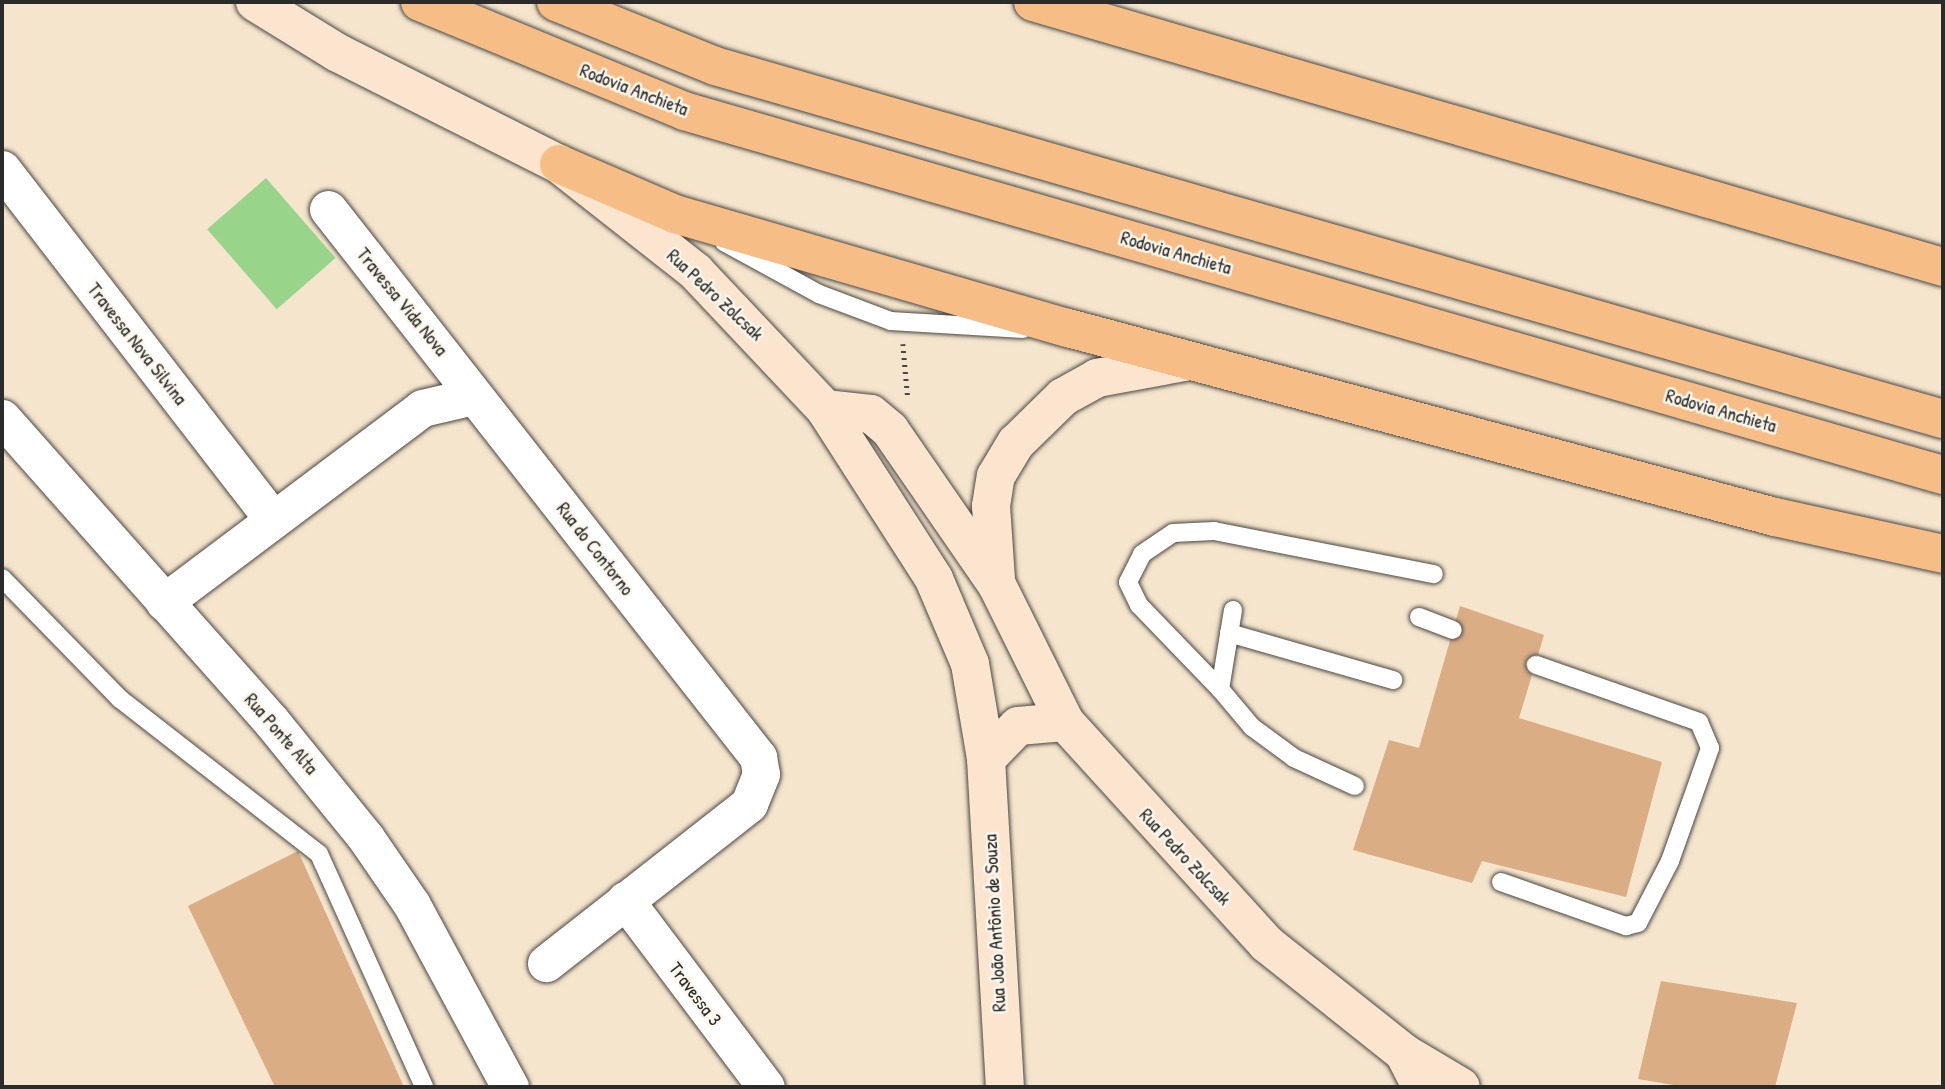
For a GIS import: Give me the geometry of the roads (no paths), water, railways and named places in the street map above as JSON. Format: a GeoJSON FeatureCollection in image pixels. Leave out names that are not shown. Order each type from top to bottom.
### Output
{"type":"FeatureCollection","features":[{"type":"Feature","properties":{"kind":"highway","name":"Rodovia Anchieta"},"geometry":{"type":"LineString","coordinates":[[420,2],[684,111],[1943,475]]}},
{"type":"Feature","properties":{"kind":"highway"},"geometry":{"type":"LineString","coordinates":[[556,2],[715,66],[1943,419]]}},
{"type":"Feature","properties":{"kind":"highway"},"geometry":{"type":"LineString","coordinates":[[1032,2],[1943,267]]}},
{"type":"Feature","properties":{"kind":"highway"},"geometry":{"type":"LineString","coordinates":[[559,164],[675,214],[1068,328],[1775,517],[1943,554]]}},
{"type":"Feature","properties":{"kind":"main road","name":"Rua Pedro Zolcsak"},"geometry":{"type":"LineString","coordinates":[[256,2],[338,53],[559,164],[696,272],[825,409],[956,624],[986,759]]}},
{"type":"Feature","properties":{"kind":"main road"},"geometry":{"type":"LineString","coordinates":[[997,585],[991,506],[996,476],[1016,443],[1063,397],[1097,378],[1193,361]]}},
{"type":"Feature","properties":{"kind":"main road"},"geometry":{"type":"LineString","coordinates":[[825,409],[872,414],[890,430],[997,585]]}},
{"type":"Feature","properties":{"kind":"main road","name":"Rua Pedro Zolcsak"},"geometry":{"type":"LineString","coordinates":[[997,585],[1065,722],[1267,944],[1404,1053],[1421,1087]]}},
{"type":"Feature","properties":{"kind":"main road"},"geometry":{"type":"LineString","coordinates":[[986,759],[1018,726],[1037,720],[1065,722]]}},
{"type":"Feature","properties":{"kind":"main road","name":"Rua João Antônio de Souza"},"geometry":{"type":"LineString","coordinates":[[986,759],[1005,1087]]}},
{"type":"Feature","properties":{"kind":"main road"},"geometry":{"type":"LineString","coordinates":[[1404,1053],[1461,1087]]}},
{"type":"Feature","properties":{"kind":"street","name":"Travessa Nova Silvina"},"geometry":{"type":"LineString","coordinates":[[2,169],[272,518]]}},
{"type":"Feature","properties":{"kind":"street","name":"Travessa Vida Nova"},"geometry":{"type":"LineString","coordinates":[[328,209],[474,396]]}},
{"type":"Feature","properties":{"kind":"street"},"geometry":{"type":"LineString","coordinates":[[164,602],[272,518],[422,408],[474,396]]}},
{"type":"Feature","properties":{"kind":"street","name":"Rua do Contorno"},"geometry":{"type":"LineString","coordinates":[[474,396],[758,757],[761,774],[750,804],[546,963]]}},
{"type":"Feature","properties":{"kind":"street","name":"Rua Ponte Alta"},"geometry":{"type":"LineString","coordinates":[[2,418],[366,838],[412,905],[510,1087]]}},
{"type":"Feature","properties":{"kind":"street","name":"Travessa 3"},"geometry":{"type":"LineString","coordinates":[[625,900],[766,1087]]}},
{"type":"Feature","properties":{"kind":"lane"},"geometry":{"type":"LineString","coordinates":[[675,214],[819,294],[901,323],[1068,328]]}},
{"type":"Feature","properties":{"kind":"lane"},"geometry":{"type":"LineString","coordinates":[[1355,786],[1294,758],[1252,727],[1220,689],[1139,605],[1128,582],[1142,554],[1173,533],[1214,531],[1434,574]]}},
{"type":"Feature","properties":{"kind":"lane"},"geometry":{"type":"LineString","coordinates":[[2,578],[120,699],[319,854],[424,1087]]}},
{"type":"Feature","properties":{"kind":"lane"},"geometry":{"type":"LineString","coordinates":[[1220,689],[1233,610]]}},
{"type":"Feature","properties":{"kind":"lane"},"geometry":{"type":"LineString","coordinates":[[1419,617],[1453,630]]}},
{"type":"Feature","properties":{"kind":"lane"},"geometry":{"type":"LineString","coordinates":[[1229,633],[1393,680]]}},
{"type":"Feature","properties":{"kind":"lane"},"geometry":{"type":"LineString","coordinates":[[1501,881],[1626,926],[1637,923],[1670,861],[1710,748],[1699,722],[1535,665]]}}]}
